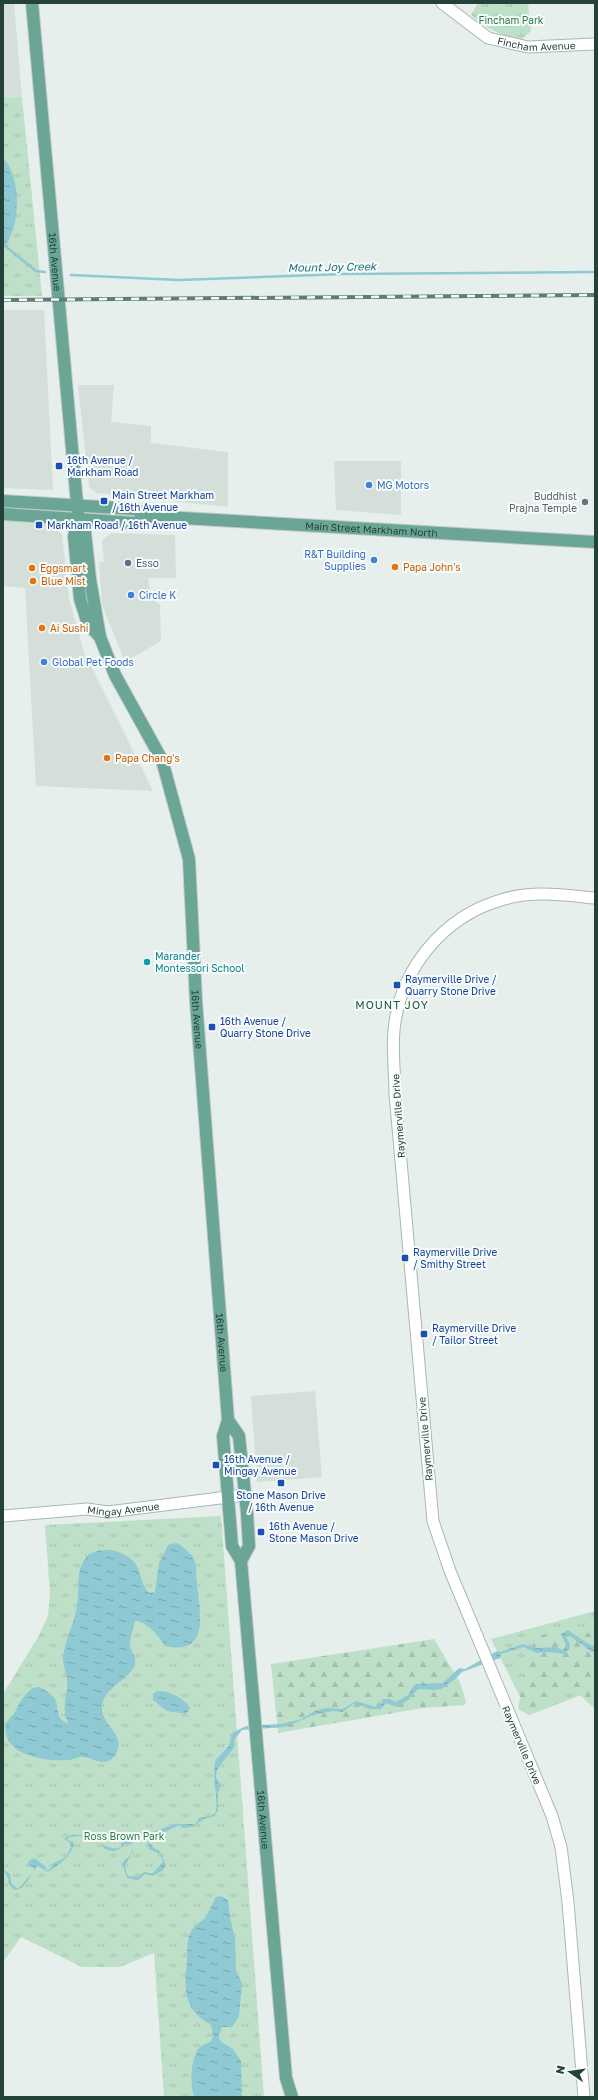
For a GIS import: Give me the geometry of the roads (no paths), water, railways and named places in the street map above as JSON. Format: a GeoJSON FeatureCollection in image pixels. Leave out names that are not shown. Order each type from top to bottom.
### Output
{"type":"FeatureCollection","features":[{"type":"Feature","properties":{"kind":"main road","name":"16th Avenue"},"geometry":{"type":"LineString","coordinates":[[32,3],[77,506],[79,520],[85,532],[90,579],[100,637],[115,675],[162,760],[189,859],[196,1001],[228,1420],[223,1436],[232,1546],[241,1561],[286,2078],[292,2097]]}},
{"type":"Feature","properties":{"kind":"main road","name":"Main Street Markham North"},"geometry":{"type":"LineString","coordinates":[[3,501],[136,509],[147,516],[595,542]]}},
{"type":"Feature","properties":{"kind":"main road","name":"Main Street Markham North"},"geometry":{"type":"LineString","coordinates":[[3,514],[136,523],[147,516]]}},
{"type":"Feature","properties":{"kind":"main road","name":"16th Avenue"},"geometry":{"type":"LineString","coordinates":[[228,1420],[239,1436],[249,1546],[241,1561]]}},
{"type":"Feature","properties":{"kind":"main road","name":"16th Avenue"},"geometry":{"type":"LineString","coordinates":[[283,2097],[286,2078]]}},
{"type":"Feature","properties":{"kind":"street","name":"Fincham Avenue"},"geometry":{"type":"LineString","coordinates":[[442,3],[488,38],[528,47],[595,44]]}},
{"type":"Feature","properties":{"kind":"street","name":"Raymerville Drive"},"geometry":{"type":"LineString","coordinates":[[584,2097],[568,1902],[560,1847],[552,1816],[450,1571],[433,1521],[396,1094],[394,1047],[399,1008],[411,974],[418,960],[446,928],[481,908],[502,900],[542,894],[595,898]]}},
{"type":"Feature","properties":{"kind":"street","name":"Mingay Avenue"},"geometry":{"type":"LineString","coordinates":[[3,1516],[87,1509],[108,1512],[244,1495]]}},
{"type":"Feature","properties":{"kind":"water"},"geometry":{"type":"Polygon","coordinates":[[[3,158],[14,177],[17,203],[13,229],[9,240],[3,248],[3,158]]]}},
{"type":"Feature","properties":{"kind":"water"},"geometry":{"type":"Polygon","coordinates":[[[177,1543],[193,1557],[195,1563],[200,1607],[199,1630],[196,1638],[189,1645],[179,1647],[165,1646],[148,1626],[135,1621],[130,1645],[135,1661],[134,1667],[128,1675],[113,1687],[105,1697],[103,1703],[103,1716],[119,1742],[115,1755],[108,1761],[104,1762],[86,1757],[78,1757],[70,1760],[49,1760],[27,1755],[17,1750],[10,1743],[6,1734],[6,1723],[24,1697],[33,1688],[37,1687],[45,1690],[53,1696],[56,1701],[60,1717],[64,1722],[68,1723],[65,1711],[67,1678],[63,1657],[76,1613],[80,1570],[85,1559],[92,1553],[100,1550],[114,1551],[127,1556],[133,1560],[139,1570],[142,1581],[149,1593],[155,1592],[159,1563],[168,1545],[177,1543]]]}},
{"type":"Feature","properties":{"kind":"water"},"geometry":{"type":"Polygon","coordinates":[[[568,1630],[590,1645],[595,1646],[595,1651],[592,1652],[567,1634],[565,1635],[570,1644],[569,1649],[564,1654],[549,1652],[537,1653],[523,1647],[501,1654],[500,1658],[462,1672],[441,1689],[418,1689],[408,1700],[397,1707],[386,1703],[381,1709],[369,1709],[355,1703],[342,1712],[334,1711],[316,1714],[285,1727],[242,1730],[234,1740],[235,1746],[232,1751],[218,1768],[216,1777],[221,1785],[218,1794],[218,1808],[215,1816],[204,1819],[192,1827],[183,1828],[179,1825],[163,1833],[160,1831],[149,1836],[149,1844],[160,1852],[166,1865],[163,1870],[153,1876],[145,1874],[138,1880],[127,1878],[122,1863],[131,1855],[133,1848],[132,1854],[126,1865],[128,1876],[137,1877],[144,1872],[152,1874],[163,1862],[160,1854],[149,1849],[148,1840],[146,1839],[149,1833],[175,1824],[195,1824],[199,1818],[211,1816],[216,1812],[214,1775],[215,1762],[229,1745],[232,1733],[246,1726],[281,1724],[302,1719],[315,1711],[326,1708],[343,1709],[356,1701],[376,1707],[381,1705],[382,1699],[389,1699],[396,1702],[408,1695],[415,1684],[443,1683],[459,1668],[465,1669],[497,1651],[500,1652],[523,1644],[537,1648],[556,1647],[563,1650],[566,1645],[561,1634],[568,1630]]]}},
{"type":"Feature","properties":{"kind":"water"},"geometry":{"type":"Polygon","coordinates":[[[157,1691],[176,1695],[188,1704],[190,1708],[186,1714],[167,1711],[153,1700],[153,1694],[157,1691]]]}},
{"type":"Feature","properties":{"kind":"water"},"geometry":{"type":"Polygon","coordinates":[[[71,1835],[78,1835],[86,1837],[108,1847],[115,1848],[121,1847],[123,1839],[128,1836],[132,1844],[124,1844],[120,1849],[113,1851],[105,1849],[101,1844],[81,1836],[70,1837],[67,1840],[74,1842],[73,1847],[64,1860],[48,1872],[38,1866],[33,1872],[34,1868],[28,1864],[29,1861],[34,1858],[45,1866],[46,1870],[50,1869],[54,1863],[66,1857],[71,1847],[70,1843],[64,1839],[71,1835]]]}},
{"type":"Feature","properties":{"kind":"water"},"geometry":{"type":"Polygon","coordinates":[[[3,1869],[10,1874],[11,1882],[16,1888],[19,1888],[32,1873],[23,1886],[19,1889],[14,1890],[8,1883],[9,1880],[3,1869]]]}},
{"type":"Feature","properties":{"kind":"water"},"geometry":{"type":"Polygon","coordinates":[[[221,1896],[228,1900],[235,1938],[236,1970],[242,1984],[239,2016],[232,2027],[222,2027],[219,2035],[220,2041],[233,2049],[241,2061],[242,2097],[194,2097],[192,2071],[194,2058],[200,2047],[211,2041],[213,2037],[210,2024],[195,2012],[187,1997],[186,1980],[188,1942],[192,1930],[205,1918],[216,1897],[221,1896]]]}},
{"type":"Feature","properties":{"kind":"waterway","name":"Mount Joy Creek"},"geometry":{"type":"LineString","coordinates":[[5,246],[36,271],[45,272]]}},
{"type":"Feature","properties":{"kind":"waterway","name":"Mount Joy Creek"},"geometry":{"type":"LineString","coordinates":[[71,275],[179,280],[343,274],[595,272]]}},
{"type":"Feature","properties":{"kind":"railway"},"geometry":{"type":"LineString","coordinates":[[3,300],[595,295]]}},
{"type":"Feature","properties":{"kind":"place","name":"16th Avenue / Markham Road"},"geometry":{"type":"Point","coordinates":[59,466]}},
{"type":"Feature","properties":{"kind":"place","name":"MG Motors"},"geometry":{"type":"Point","coordinates":[369,485]}},
{"type":"Feature","properties":{"kind":"place","name":"Main Street Markham / 16th Avenue"},"geometry":{"type":"Point","coordinates":[104,501]}},
{"type":"Feature","properties":{"kind":"place","name":"Buddhist Prajna Temple"},"geometry":{"type":"Point","coordinates":[585,502]}},
{"type":"Feature","properties":{"kind":"place","name":"Markham Road / 16th Avenue"},"geometry":{"type":"Point","coordinates":[39,525]}},
{"type":"Feature","properties":{"kind":"place","name":"R&T Building Supplies"},"geometry":{"type":"Point","coordinates":[374,560]}},
{"type":"Feature","properties":{"kind":"place","name":"Esso"},"geometry":{"type":"Point","coordinates":[128,563]}},
{"type":"Feature","properties":{"kind":"place","name":"Papa John's"},"geometry":{"type":"Point","coordinates":[395,567]}},
{"type":"Feature","properties":{"kind":"place","name":"Eggsmart"},"geometry":{"type":"Point","coordinates":[32,568]}},
{"type":"Feature","properties":{"kind":"place","name":"Blue Mist"},"geometry":{"type":"Point","coordinates":[33,581]}},
{"type":"Feature","properties":{"kind":"place","name":"Circle K"},"geometry":{"type":"Point","coordinates":[131,595]}},
{"type":"Feature","properties":{"kind":"place","name":"Ai Sushi"},"geometry":{"type":"Point","coordinates":[42,628]}},
{"type":"Feature","properties":{"kind":"place","name":"Global Pet Foods"},"geometry":{"type":"Point","coordinates":[44,662]}},
{"type":"Feature","properties":{"kind":"place","name":"Papa Chang's"},"geometry":{"type":"Point","coordinates":[107,758]}},
{"type":"Feature","properties":{"kind":"place","name":"Marander Montessori School"},"geometry":{"type":"Point","coordinates":[147,962]}},
{"type":"Feature","properties":{"kind":"place","name":"Raymerville Drive / Quarry Stone Drive"},"geometry":{"type":"Point","coordinates":[397,985]}},
{"type":"Feature","properties":{"kind":"place","name":"16th Avenue / Quarry Stone Drive"},"geometry":{"type":"Point","coordinates":[212,1027]}},
{"type":"Feature","properties":{"kind":"place","name":"Raymerville Drive / Smithy Street"},"geometry":{"type":"Point","coordinates":[405,1258]}},
{"type":"Feature","properties":{"kind":"place","name":"Raymerville Drive / Tailor Street"},"geometry":{"type":"Point","coordinates":[424,1334]}},
{"type":"Feature","properties":{"kind":"place","name":"16th Avenue / Mingay Avenue"},"geometry":{"type":"Point","coordinates":[216,1465]}},
{"type":"Feature","properties":{"kind":"place","name":"Stone Mason Drive / 16th Avenue"},"geometry":{"type":"Point","coordinates":[281,1483]}},
{"type":"Feature","properties":{"kind":"place","name":"16th Avenue / Stone Mason Drive"},"geometry":{"type":"Point","coordinates":[261,1532]}},
{"type":"Feature","properties":{"kind":"district","name":"MOUNT JOY"},"geometry":{"type":"Point","coordinates":[392,1005]}},
{"type":"Feature","properties":{"kind":"park label","name":"Fincham Park"},"geometry":{"type":"Point","coordinates":[511,20]}},
{"type":"Feature","properties":{"kind":"park label","name":"Ross Brown Park"},"geometry":{"type":"Point","coordinates":[124,1836]}}]}
